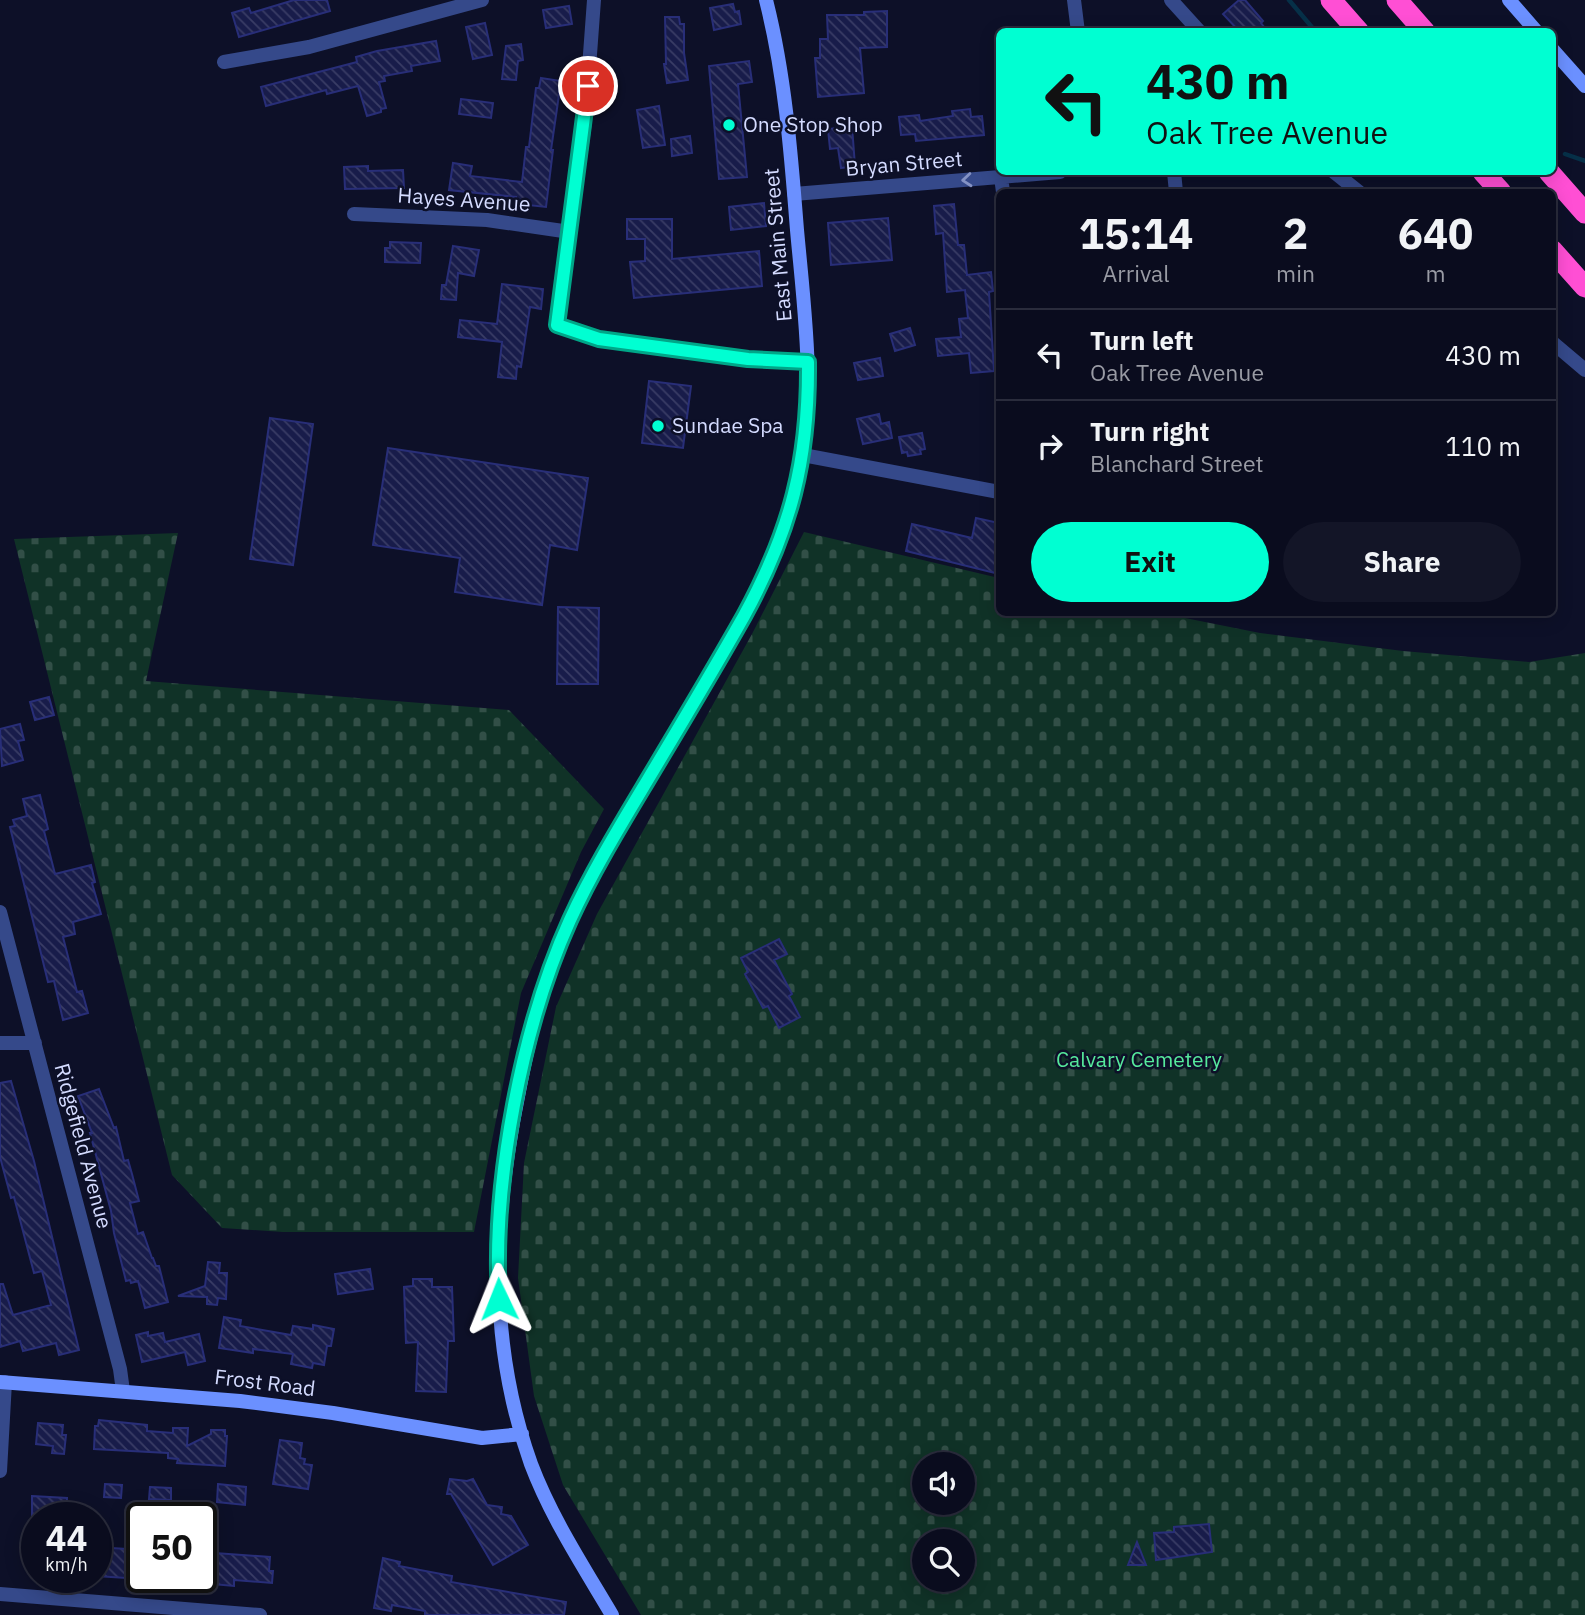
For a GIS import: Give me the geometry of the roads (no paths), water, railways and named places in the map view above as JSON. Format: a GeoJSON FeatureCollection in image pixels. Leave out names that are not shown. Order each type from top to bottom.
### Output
{"type":"FeatureCollection","features":[{"type":"Feature","properties":{"kind":"highway"},"geometry":{"type":"LineString","coordinates":[[1331,0],[1356,28]]}},
{"type":"Feature","properties":{"kind":"highway"},"geometry":{"type":"LineString","coordinates":[[1397,0],[1422,28]]}},
{"type":"Feature","properties":{"kind":"highway"},"geometry":{"type":"LineString","coordinates":[[1486,175],[1499,189]]}},
{"type":"Feature","properties":{"kind":"highway"},"geometry":{"type":"LineString","coordinates":[[1552,175],[1585,213]]}},
{"type":"Feature","properties":{"kind":"highway"},"geometry":{"type":"LineString","coordinates":[[1556,254],[1585,287]]}},
{"type":"Feature","properties":{"kind":"main road","name":"East Main Street"},"geometry":{"type":"LineString","coordinates":[[612,1615],[548,1502],[522,1434],[509,1382],[502,1337],[498,1245],[509,1140],[527,1053],[538,1008],[563,936],[588,885],[766,574],[788,518],[803,455],[808,422],[808,362],[785,95],[766,0]]}},
{"type":"Feature","properties":{"kind":"main road"},"geometry":{"type":"LineString","coordinates":[[1509,0],[1534,28]]}},
{"type":"Feature","properties":{"kind":"main road"},"geometry":{"type":"LineString","coordinates":[[1556,53],[1585,86]]}},
{"type":"Feature","properties":{"kind":"main road","name":"Frost Road"},"geometry":{"type":"LineString","coordinates":[[3,1382],[288,1406],[482,1438],[522,1434]]}},
{"type":"Feature","properties":{"kind":"street"},"geometry":{"type":"LineString","coordinates":[[224,62],[309,47],[482,0]]}},
{"type":"Feature","properties":{"kind":"street"},"geometry":{"type":"LineString","coordinates":[[594,0],[586,110],[557,325],[599,339],[748,359],[808,362]]}},
{"type":"Feature","properties":{"kind":"street"},"geometry":{"type":"LineString","coordinates":[[1074,0],[1078,28]]}},
{"type":"Feature","properties":{"kind":"street"},"geometry":{"type":"LineString","coordinates":[[1171,0],[1196,28]]}},
{"type":"Feature","properties":{"kind":"street","name":"Bryan Street"},"geometry":{"type":"LineString","coordinates":[[794,194],[1002,185],[1047,175]]}},
{"type":"Feature","properties":{"kind":"street"},"geometry":{"type":"LineString","coordinates":[[1338,175],[1355,189]]}},
{"type":"Feature","properties":{"kind":"street","name":"Hayes Avenue"},"geometry":{"type":"LineString","coordinates":[[354,214],[487,219],[570,232]]}},
{"type":"Feature","properties":{"kind":"street"},"geometry":{"type":"LineString","coordinates":[[1556,345],[1585,370]]}},
{"type":"Feature","properties":{"kind":"street"},"geometry":{"type":"LineString","coordinates":[[803,455],[996,491]]}},
{"type":"Feature","properties":{"kind":"street","name":"Ridgefield Avenue"},"geometry":{"type":"LineString","coordinates":[[0,912],[120,1369],[123,1391]]}},
{"type":"Feature","properties":{"kind":"street"},"geometry":{"type":"LineString","coordinates":[[0,1043],[35,1043]]}},
{"type":"Feature","properties":{"kind":"street"},"geometry":{"type":"LineString","coordinates":[[0,1471],[3,1382]]}},
{"type":"Feature","properties":{"kind":"street"},"geometry":{"type":"LineString","coordinates":[[0,1594],[260,1615]]}},
{"type":"Feature","properties":{"kind":"waterway"},"geometry":{"type":"LineString","coordinates":[[1289,0],[1313,28]]}},
{"type":"Feature","properties":{"kind":"waterway"},"geometry":{"type":"LineString","coordinates":[[1565,154],[1585,161]]}},
{"type":"Feature","properties":{"kind":"place","name":"One Stop Shop"},"geometry":{"type":"Point","coordinates":[729,125]}},
{"type":"Feature","properties":{"kind":"place","name":"Sundae Spa"},"geometry":{"type":"Point","coordinates":[658,426]}},
{"type":"Feature","properties":{"kind":"park label","name":"Calvary Cemetery"},"geometry":{"type":"Point","coordinates":[1139,1060]}}]}
